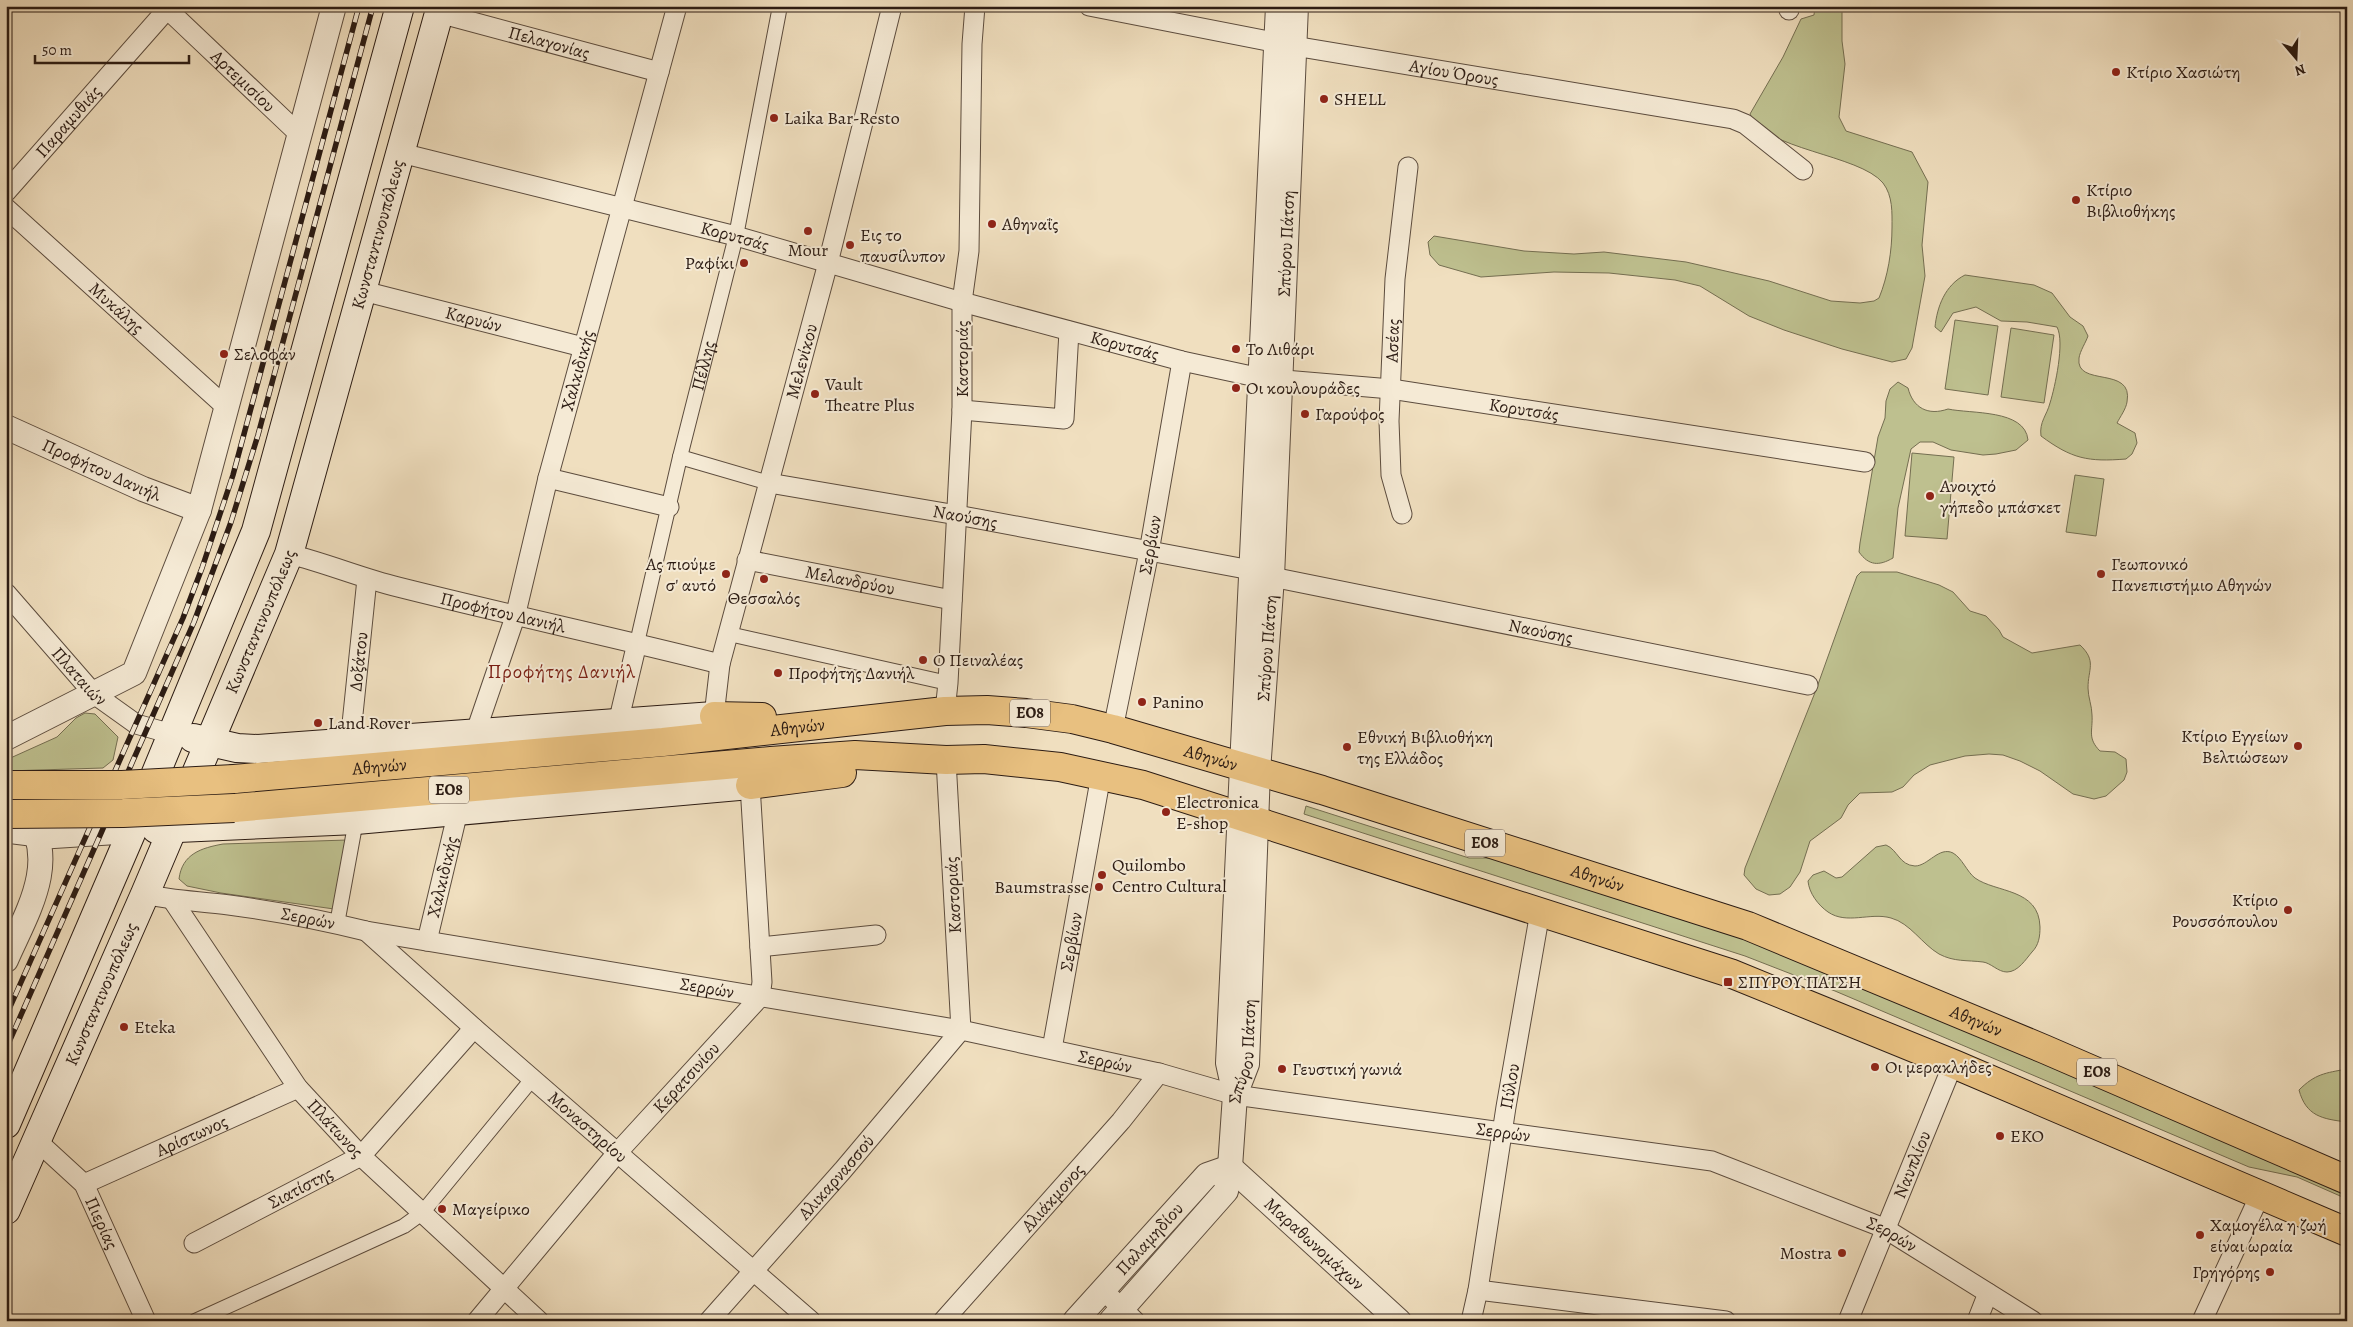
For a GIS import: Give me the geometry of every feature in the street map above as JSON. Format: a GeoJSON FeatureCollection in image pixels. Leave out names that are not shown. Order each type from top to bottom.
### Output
{"type":"FeatureCollection","features":[{"type":"Feature","properties":{"kind":"highway","name":"Αθηνών"},"geometry":{"type":"LineString","coordinates":[[6,785],[122,785],[234,779],[663,742],[945,711],[987,710],[1072,719],[1251,768],[1748,926],[2044,1049],[2347,1180]]}},
{"type":"Feature","properties":{"kind":"highway"},"geometry":{"type":"LineString","coordinates":[[714,716],[866,720]]}},
{"type":"Feature","properties":{"kind":"highway","name":"Αθηνών"},"geometry":{"type":"LineString","coordinates":[[6,814],[123,813],[234,808],[855,755],[946,760],[984,759],[1018,762],[1102,775],[1144,784],[1730,973],[1952,1064],[2347,1232]]}},
{"type":"Feature","properties":{"kind":"highway"},"geometry":{"type":"LineString","coordinates":[[750,785],[946,760]]}},
{"type":"Feature","properties":{"kind":"main road","name":"Κωνσταντινουπόλεως"},"geometry":{"type":"LineString","coordinates":[[6,1124],[132,831],[256,531],[400,6]]}},
{"type":"Feature","properties":{"kind":"main road","name":"Κωνσταντινουπόλεως"},"geometry":{"type":"LineString","coordinates":[[6,1210],[145,894],[289,554],[440,10]]}},
{"type":"Feature","properties":{"kind":"main road","name":"Αθηνών"},"geometry":{"type":"LineString","coordinates":[[172,734],[237,748],[258,749],[714,716]]}},
{"type":"Feature","properties":{"kind":"main road"},"geometry":{"type":"LineString","coordinates":[[132,831],[356,820],[750,785]]}},
{"type":"Feature","properties":{"kind":"street"},"geometry":{"type":"LineString","coordinates":[[6,738],[134,673],[199,510],[334,6]]}},
{"type":"Feature","properties":{"kind":"street","name":"Χαλκιδικής"},"geometry":{"type":"LineString","coordinates":[[475,734],[515,617],[548,478],[677,6]]}},
{"type":"Feature","properties":{"kind":"street","name":"Πέλλης"},"geometry":{"type":"LineString","coordinates":[[618,723],[680,457],[736,236],[780,6]]}},
{"type":"Feature","properties":{"kind":"street","name":"Μελενίκου"},"geometry":{"type":"LineString","coordinates":[[714,716],[720,664],[828,264],[892,6]]}},
{"type":"Feature","properties":{"kind":"street","name":"Καστοριάς"},"geometry":{"type":"LineString","coordinates":[[945,711],[962,410],[962,302],[969,251],[972,54],[975,6]]}},
{"type":"Feature","properties":{"kind":"street","name":"Σπύρου Πάτση"},"geometry":{"type":"LineString","coordinates":[[1235,1096],[1247,1064],[1248,818],[1262,574],[1285,44],[1278,6]]}},
{"type":"Feature","properties":{"kind":"street","name":"Σπύρου Πάτση"},"geometry":{"type":"LineString","coordinates":[[1285,44],[1296,6]]}},
{"type":"Feature","properties":{"kind":"street","name":"Αρτεμισίου"},"geometry":{"type":"LineString","coordinates":[[167,7],[300,134]]}},
{"type":"Feature","properties":{"kind":"street","name":"Παραμυθιάς"},"geometry":{"type":"LineString","coordinates":[[6,192],[167,7]]}},
{"type":"Feature","properties":{"kind":"street","name":"Αγίου Όρους"},"geometry":{"type":"LineString","coordinates":[[1095,7],[1285,44],[1733,119],[1745,124],[1803,170]]}},
{"type":"Feature","properties":{"kind":"street","name":"Πελαγονίας"},"geometry":{"type":"LineString","coordinates":[[440,10],[659,72]]}},
{"type":"Feature","properties":{"kind":"street","name":"Κορυτσάς"},"geometry":{"type":"LineString","coordinates":[[400,153],[736,236],[962,302],[1182,361],[1270,379],[1392,389],[1865,462]]}},
{"type":"Feature","properties":{"kind":"street","name":"Ασέας"},"geometry":{"type":"LineString","coordinates":[[1402,514],[1390,464],[1395,278],[1408,167]]}},
{"type":"Feature","properties":{"kind":"street","name":"Μυκάλης"},"geometry":{"type":"LineString","coordinates":[[6,208],[226,407]]}},
{"type":"Feature","properties":{"kind":"street","name":"Καρυών"},"geometry":{"type":"LineString","coordinates":[[363,291],[583,347]]}},
{"type":"Feature","properties":{"kind":"street"},"geometry":{"type":"LineString","coordinates":[[962,410],[1064,419],[1070,331]]}},
{"type":"Feature","properties":{"kind":"street","name":"Σερβίων"},"geometry":{"type":"LineString","coordinates":[[1113,729],[1149,552],[1182,361]]}},
{"type":"Feature","properties":{"kind":"street","name":"Προφήτου Δανιήλ"},"geometry":{"type":"LineString","coordinates":[[6,427],[143,489],[199,510]]}},
{"type":"Feature","properties":{"kind":"street","name":"Ναούσης"},"geometry":{"type":"LineString","coordinates":[[680,457],[769,483],[957,515],[1149,552],[1808,685]]}},
{"type":"Feature","properties":{"kind":"street"},"geometry":{"type":"LineString","coordinates":[[548,478],[669,507]]}},
{"type":"Feature","properties":{"kind":"street","name":"Προφήτου Δανιήλ"},"geometry":{"type":"LineString","coordinates":[[289,554],[366,579],[515,617],[637,643],[720,664]]}},
{"type":"Feature","properties":{"kind":"street","name":"Μελανδρύου"},"geometry":{"type":"LineString","coordinates":[[747,560],[952,600]]}},
{"type":"Feature","properties":{"kind":"street","name":"Δοξάτου"},"geometry":{"type":"LineString","coordinates":[[350,743],[366,579]]}},
{"type":"Feature","properties":{"kind":"street","name":"Πλαταιών"},"geometry":{"type":"LineString","coordinates":[[6,593],[94,694],[136,724],[172,734]]}},
{"type":"Feature","properties":{"kind":"street"},"geometry":{"type":"LineString","coordinates":[[729,634],[948,683]]}},
{"type":"Feature","properties":{"kind":"street","name":"Καστοριάς"},"geometry":{"type":"LineString","coordinates":[[946,760],[961,1030]]}},
{"type":"Feature","properties":{"kind":"street","name":"Σερβίων"},"geometry":{"type":"LineString","coordinates":[[1052,1049],[1102,775]]}},
{"type":"Feature","properties":{"kind":"street"},"geometry":{"type":"LineString","coordinates":[[750,785],[762,982],[760,997]]}},
{"type":"Feature","properties":{"kind":"street"},"geometry":{"type":"LineString","coordinates":[[6,791],[15,797],[34,824],[42,854],[39,882],[6,960]]}},
{"type":"Feature","properties":{"kind":"street","name":"Χαλκιδικής"},"geometry":{"type":"LineString","coordinates":[[427,941],[458,811]]}},
{"type":"Feature","properties":{"kind":"street"},"geometry":{"type":"LineString","coordinates":[[337,924],[356,820]]}},
{"type":"Feature","properties":{"kind":"street"},"geometry":{"type":"LineString","coordinates":[[6,833],[38,837],[132,831]]}},
{"type":"Feature","properties":{"kind":"street","name":"Σερρών"},"geometry":{"type":"LineString","coordinates":[[145,894],[173,901],[229,905],[366,931],[961,1030],[1159,1073],[1235,1096],[1502,1133],[1666,1153],[1712,1161],[1884,1228],[2033,1321]]}},
{"type":"Feature","properties":{"kind":"street","name":"Πλάτωνος"},"geometry":{"type":"LineString","coordinates":[[173,901],[298,1088],[361,1156],[539,1321]]}},
{"type":"Feature","properties":{"kind":"street","name":"Πύλου"},"geometry":{"type":"LineString","coordinates":[[1471,1321],[1478,1290],[1502,1133],[1540,912]]}},
{"type":"Feature","properties":{"kind":"street","name":"Μοναστηρίου"},"geometry":{"type":"LineString","coordinates":[[366,931],[474,1028],[811,1321]]}},
{"type":"Feature","properties":{"kind":"street"},"geometry":{"type":"LineString","coordinates":[[760,947],[876,935]]}},
{"type":"Feature","properties":{"kind":"street","name":"Κερατσινίου"},"geometry":{"type":"LineString","coordinates":[[478,1321],[617,1153],[760,997]]}},
{"type":"Feature","properties":{"kind":"street","name":"Σιατίστης"},"geometry":{"type":"LineString","coordinates":[[194,1242],[345,1166],[361,1156],[474,1028]]}},
{"type":"Feature","properties":{"kind":"street","name":"Αλικαρνασσού"},"geometry":{"type":"LineString","coordinates":[[709,1321],[926,1074],[961,1030]]}},
{"type":"Feature","properties":{"kind":"street","name":"Ναυπλίου"},"geometry":{"type":"LineString","coordinates":[[1848,1321],[1884,1228],[1952,1064]]}},
{"type":"Feature","properties":{"kind":"street","name":"Αλιάκμονος"},"geometry":{"type":"LineString","coordinates":[[944,1321],[1121,1121],[1159,1073]]}},
{"type":"Feature","properties":{"kind":"street"},"geometry":{"type":"LineString","coordinates":[[195,1321],[404,1226],[422,1213],[533,1078]]}},
{"type":"Feature","properties":{"kind":"street","name":"Αρίστωνος"},"geometry":{"type":"LineString","coordinates":[[84,1184],[298,1088]]}},
{"type":"Feature","properties":{"kind":"street","name":"Παλαμηδίου"},"geometry":{"type":"LineString","coordinates":[[1123,1317],[1226,1191],[1230,1167],[1235,1096]]}},
{"type":"Feature","properties":{"kind":"street","name":"Πιερίας"},"geometry":{"type":"LineString","coordinates":[[36,1140],[84,1184],[146,1321]]}},
{"type":"Feature","properties":{"kind":"street","name":"Παλαμηδίου"},"geometry":{"type":"LineString","coordinates":[[1075,1321],[1208,1175],[1230,1167]]}},
{"type":"Feature","properties":{"kind":"street","name":"Μαραθωνομάχων"},"geometry":{"type":"LineString","coordinates":[[1230,1167],[1398,1321]]}},
{"type":"Feature","properties":{"kind":"street"},"geometry":{"type":"LineString","coordinates":[[2202,1321],[2260,1195]]}},
{"type":"Feature","properties":{"kind":"street"},"geometry":{"type":"LineString","coordinates":[[1103,1290],[1123,1317]]}},
{"type":"Feature","properties":{"kind":"street"},"geometry":{"type":"LineString","coordinates":[[1478,1290],[1726,1321]]}},
{"type":"Feature","properties":{"kind":"street"},"geometry":{"type":"LineString","coordinates":[[1977,1321],[1988,1293]]}},
{"type":"Feature","properties":{"kind":"green space"},"geometry":{"type":"Polygon","coordinates":[[[1815,6],[1842,6],[1842,41],[1845,64],[1839,117],[1846,131],[1912,152],[1928,182],[1922,245],[1925,276],[1912,348],[1906,359],[1892,362],[1842,349],[1784,330],[1749,316],[1700,286],[1675,280],[1609,273],[1554,272],[1481,277],[1439,265],[1430,255],[1428,242],[1434,236],[1524,251],[1574,254],[1604,252],[1686,262],[1769,281],[1831,301],[1860,303],[1874,301],[1879,298],[1887,272],[1892,236],[1889,193],[1883,183],[1871,173],[1854,165],[1773,136],[1758,126],[1750,114],[1783,57],[1801,19],[1814,15],[1815,6]]]}},
{"type":"Feature","properties":{"kind":"green space"},"geometry":{"type":"Polygon","coordinates":[[[1965,275],[2034,285],[2052,293],[2070,317],[2083,326],[2088,336],[2079,358],[2080,367],[2086,372],[2122,384],[2127,391],[2127,402],[2117,423],[2135,433],[2137,443],[2132,454],[2126,459],[2091,459],[2062,450],[2041,436],[2041,427],[2049,407],[2057,376],[2060,343],[2057,327],[2027,322],[2001,321],[1976,307],[1953,313],[1941,332],[1935,327],[1943,297],[1958,279],[1965,275]]]}},
{"type":"Feature","properties":{"kind":"green space"},"geometry":{"type":"Polygon","coordinates":[[[1955,320],[1998,326],[1988,395],[1945,389],[1955,320]]]}},
{"type":"Feature","properties":{"kind":"green space"},"geometry":{"type":"Polygon","coordinates":[[[2011,328],[2054,335],[2044,403],[2001,397],[2011,328]]]}},
{"type":"Feature","properties":{"kind":"green space"},"geometry":{"type":"Polygon","coordinates":[[[1898,382],[1908,388],[1914,401],[1922,409],[1941,411],[1948,409],[2007,418],[2025,430],[2028,440],[2016,450],[1983,455],[1951,450],[1933,442],[1920,442],[1911,449],[1898,508],[1893,558],[1875,563],[1867,560],[1859,552],[1860,543],[1878,437],[1885,418],[1886,401],[1890,389],[1898,382]]]}},
{"type":"Feature","properties":{"kind":"green space","name":"Ανοιχτό γήπεδο μπάσκετ"},"geometry":{"type":"Polygon","coordinates":[[[1912,453],[1954,457],[1947,539],[1905,536],[1912,453]]]}},
{"type":"Feature","properties":{"kind":"green space"},"geometry":{"type":"Polygon","coordinates":[[[2075,475],[2104,479],[2096,536],[2066,532],[2075,475]]]}},
{"type":"Feature","properties":{"kind":"green space"},"geometry":{"type":"Polygon","coordinates":[[[1861,572],[1897,572],[1939,585],[1953,592],[1970,611],[1986,616],[2003,637],[2032,653],[2080,645],[2090,661],[2088,688],[2092,712],[2093,742],[2100,751],[2115,752],[2126,759],[2127,772],[2124,780],[2106,796],[2094,799],[2073,794],[2040,771],[2003,755],[1965,756],[1930,765],[1914,775],[1903,787],[1892,792],[1860,793],[1848,805],[1841,818],[1810,841],[1800,872],[1790,887],[1780,894],[1769,895],[1756,889],[1744,875],[1745,868],[1816,690],[1857,576],[1861,572]]]}},
{"type":"Feature","properties":{"kind":"green space"},"geometry":{"type":"Polygon","coordinates":[[[85,713],[95,714],[118,737],[113,760],[103,768],[6,771],[6,760],[57,737],[76,718],[85,713]]]}},
{"type":"Feature","properties":{"kind":"green space"},"geometry":{"type":"Polygon","coordinates":[[[1306,806],[1469,858],[1492,858],[1749,940],[1843,977],[2347,1192],[2347,1199],[2297,1177],[2249,1167],[1835,991],[1745,956],[1304,814],[1306,806]]]}},
{"type":"Feature","properties":{"kind":"green space"},"geometry":{"type":"Polygon","coordinates":[[[347,840],[334,909],[221,893],[187,886],[179,879],[181,870],[188,858],[200,850],[223,844],[347,840]]]}},
{"type":"Feature","properties":{"kind":"green space"},"geometry":{"type":"Polygon","coordinates":[[[1886,845],[1905,863],[1915,866],[1943,852],[1953,853],[1975,878],[2025,898],[2038,914],[2040,934],[2034,949],[2018,968],[2004,972],[1983,962],[1955,960],[1945,957],[1933,950],[1904,924],[1891,918],[1875,916],[1843,918],[1835,916],[1821,906],[1812,894],[1809,885],[1808,881],[1813,875],[1824,871],[1836,878],[1842,877],[1876,847],[1886,845]]]}},
{"type":"Feature","properties":{"kind":"green space"},"geometry":{"type":"Polygon","coordinates":[[[2347,1069],[2347,1122],[2316,1115],[2306,1106],[2299,1090],[2321,1075],[2347,1069]]]}},
{"type":"Feature","properties":{"kind":"railway"},"geometry":{"type":"LineString","coordinates":[[6,1016],[183,618],[202,568],[233,475],[359,6]]}},
{"type":"Feature","properties":{"kind":"railway"},"geometry":{"type":"LineString","coordinates":[[6,1049],[194,622],[231,522],[258,435],[373,6]]}},
{"type":"Feature","properties":{"kind":"place","name":"Κτίριο Χασιώτη"},"geometry":{"type":"Point","coordinates":[2116,72]}},
{"type":"Feature","properties":{"kind":"place","name":"SHELL"},"geometry":{"type":"Point","coordinates":[1324,99]}},
{"type":"Feature","properties":{"kind":"place","name":"Laika Bar-Resto"},"geometry":{"type":"Point","coordinates":[774,118]}},
{"type":"Feature","properties":{"kind":"place","name":"Κτίριο Βιβλιοθήκης"},"geometry":{"type":"Point","coordinates":[2076,200]}},
{"type":"Feature","properties":{"kind":"place","name":"Αθηναΐς"},"geometry":{"type":"Point","coordinates":[992,224]}},
{"type":"Feature","properties":{"kind":"place","name":"Mour"},"geometry":{"type":"Point","coordinates":[808,231]}},
{"type":"Feature","properties":{"kind":"place","name":"Εις το παυσίλυπον"},"geometry":{"type":"Point","coordinates":[850,245]}},
{"type":"Feature","properties":{"kind":"place","name":"Ραφίκι"},"geometry":{"type":"Point","coordinates":[744,263]}},
{"type":"Feature","properties":{"kind":"place","name":"Το Λιθάρι"},"geometry":{"type":"Point","coordinates":[1236,349]}},
{"type":"Feature","properties":{"kind":"place","name":"Σελοφάν"},"geometry":{"type":"Point","coordinates":[224,354]}},
{"type":"Feature","properties":{"kind":"place","name":"Οι κουλουράδες"},"geometry":{"type":"Point","coordinates":[1236,388]}},
{"type":"Feature","properties":{"kind":"place","name":"Vault Theatre Plus"},"geometry":{"type":"Point","coordinates":[815,394]}},
{"type":"Feature","properties":{"kind":"place","name":"Γαρούφος"},"geometry":{"type":"Point","coordinates":[1305,414]}},
{"type":"Feature","properties":{"kind":"place","name":"Ανοιχτό γήπεδο μπάσκετ"},"geometry":{"type":"Point","coordinates":[1930,496]}},
{"type":"Feature","properties":{"kind":"place","name":"Ας πιούμε σ' αυτό"},"geometry":{"type":"Point","coordinates":[726,574]}},
{"type":"Feature","properties":{"kind":"place","name":"Γεωπονικό Πανεπιστήμιο Αθηνών"},"geometry":{"type":"Point","coordinates":[2101,574]}},
{"type":"Feature","properties":{"kind":"place","name":"Θεσσαλός"},"geometry":{"type":"Point","coordinates":[764,579]}},
{"type":"Feature","properties":{"kind":"place","name":"Ο Πειναλέας"},"geometry":{"type":"Point","coordinates":[923,660]}},
{"type":"Feature","properties":{"kind":"place","name":"Προφήτης Δανιήλ"},"geometry":{"type":"Point","coordinates":[778,673]}},
{"type":"Feature","properties":{"kind":"place","name":"Panino"},"geometry":{"type":"Point","coordinates":[1142,702]}},
{"type":"Feature","properties":{"kind":"place","name":"Land Rover"},"geometry":{"type":"Point","coordinates":[318,723]}},
{"type":"Feature","properties":{"kind":"place","name":"Κτίριο Εγγείων Βελτιώσεων"},"geometry":{"type":"Point","coordinates":[2298,746]}},
{"type":"Feature","properties":{"kind":"place","name":"Εθνική Βιβλιοθήκη της Ελλάδος"},"geometry":{"type":"Point","coordinates":[1347,747]}},
{"type":"Feature","properties":{"kind":"place","name":"Electronica E-shop"},"geometry":{"type":"Point","coordinates":[1166,812]}},
{"type":"Feature","properties":{"kind":"place","name":"Quilombo Centro Cultural"},"geometry":{"type":"Point","coordinates":[1102,875]}},
{"type":"Feature","properties":{"kind":"place","name":"Baumstrasse"},"geometry":{"type":"Point","coordinates":[1099,887]}},
{"type":"Feature","properties":{"kind":"place","name":"Κτίριο Ρουσσόπουλου"},"geometry":{"type":"Point","coordinates":[2288,910]}},
{"type":"Feature","properties":{"kind":"place","name":"ΣΠΥΡΟΥ ΠΑΤΣΗ"},"geometry":{"type":"Point","coordinates":[1728,982]}},
{"type":"Feature","properties":{"kind":"place","name":"Eteka"},"geometry":{"type":"Point","coordinates":[124,1027]}},
{"type":"Feature","properties":{"kind":"place","name":"Οι μερακλήδες"},"geometry":{"type":"Point","coordinates":[1875,1067]}},
{"type":"Feature","properties":{"kind":"place","name":"Γευστική γωνιά"},"geometry":{"type":"Point","coordinates":[1282,1069]}},
{"type":"Feature","properties":{"kind":"place","name":"EKO"},"geometry":{"type":"Point","coordinates":[2000,1136]}},
{"type":"Feature","properties":{"kind":"place","name":"Μαγείρικο"},"geometry":{"type":"Point","coordinates":[442,1209]}},
{"type":"Feature","properties":{"kind":"place","name":"Χαμογέλα η ζωή είναι ωραία"},"geometry":{"type":"Point","coordinates":[2200,1235]}},
{"type":"Feature","properties":{"kind":"place","name":"Mostra"},"geometry":{"type":"Point","coordinates":[1842,1253]}},
{"type":"Feature","properties":{"kind":"place","name":"Γρηγόρης"},"geometry":{"type":"Point","coordinates":[2270,1272]}},
{"type":"Feature","properties":{"kind":"district","name":"Προφήτης Δανιήλ"},"geometry":{"type":"Point","coordinates":[562,672]}}]}
